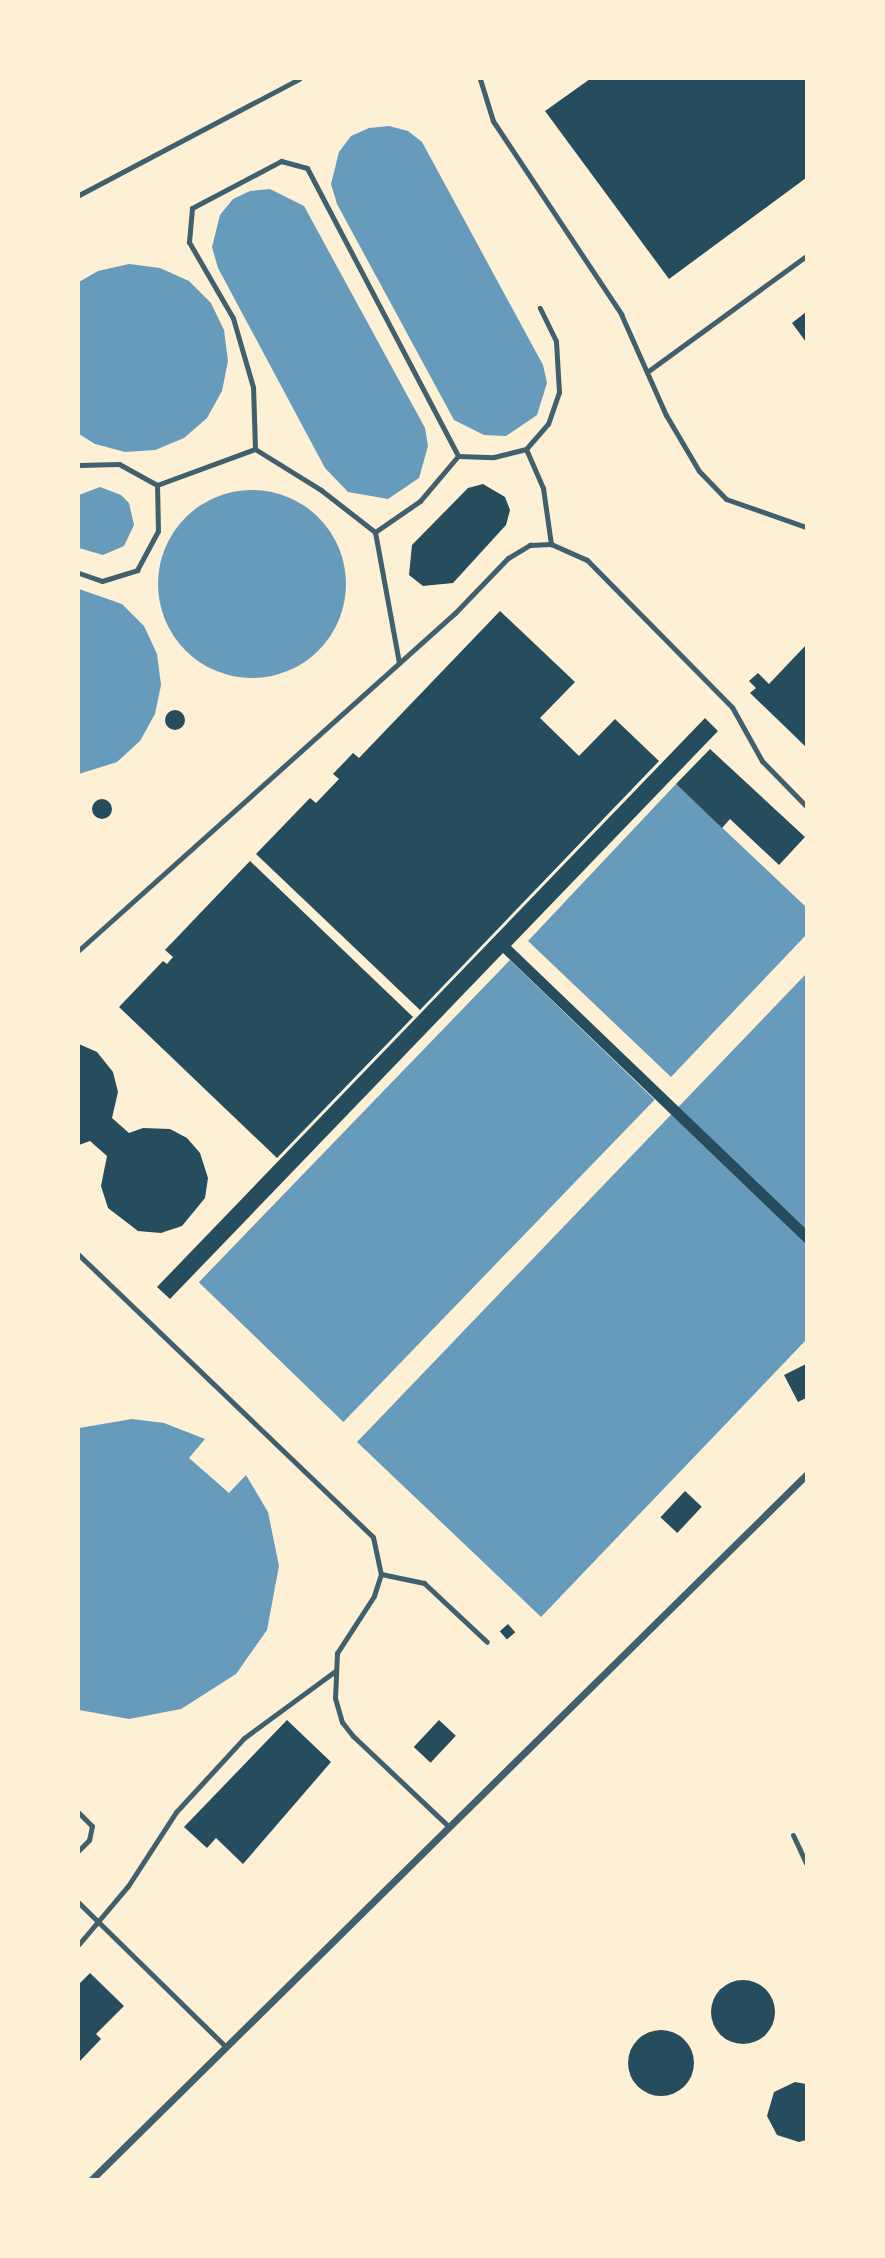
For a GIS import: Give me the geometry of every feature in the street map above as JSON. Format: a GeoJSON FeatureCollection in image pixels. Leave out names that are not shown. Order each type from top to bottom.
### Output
{"type":"FeatureCollection","features":[{"type":"Feature","properties":{"kind":"street"},"geometry":{"type":"LineString","coordinates":[[92,2179],[447,1825],[806,1475]]}},
{"type":"Feature","properties":{"kind":"lane"},"geometry":{"type":"LineString","coordinates":[[79,195],[299,79]]}},
{"type":"Feature","properties":{"kind":"lane"},"geometry":{"type":"LineString","coordinates":[[480,79],[493,121],[621,314],[647,372],[699,471],[726,499],[806,527]]}},
{"type":"Feature","properties":{"kind":"lane"},"geometry":{"type":"LineString","coordinates":[[255,449],[253,387],[233,318],[189,242],[192,208],[281,161],[307,168],[458,456]]}},
{"type":"Feature","properties":{"kind":"lane"},"geometry":{"type":"LineString","coordinates":[[647,372],[806,256]]}},
{"type":"Feature","properties":{"kind":"lane"},"geometry":{"type":"LineString","coordinates":[[458,456],[494,457],[526,449],[548,424],[559,392],[556,341],[540,308]]}},
{"type":"Feature","properties":{"kind":"lane"},"geometry":{"type":"LineString","coordinates":[[79,465],[119,464],[157,485],[255,449]]}},
{"type":"Feature","properties":{"kind":"lane"},"geometry":{"type":"LineString","coordinates":[[255,449],[321,490],[374,532],[399,663]]}},
{"type":"Feature","properties":{"kind":"lane"},"geometry":{"type":"LineString","coordinates":[[526,449],[543,488],[551,544]]}},
{"type":"Feature","properties":{"kind":"lane"},"geometry":{"type":"LineString","coordinates":[[374,532],[420,501],[458,456]]}},
{"type":"Feature","properties":{"kind":"lane"},"geometry":{"type":"LineString","coordinates":[[79,573],[102,581],[136,570],[158,531],[157,485]]}},
{"type":"Feature","properties":{"kind":"lane"},"geometry":{"type":"LineString","coordinates":[[79,950],[399,663],[508,558],[530,545],[551,544],[587,560],[732,707],[762,761],[806,806]]}},
{"type":"Feature","properties":{"kind":"lane"},"geometry":{"type":"LineString","coordinates":[[79,1255],[373,1537],[381,1574],[374,1596],[345,1634],[334,1672],[335,1698],[342,1722],[447,1825]]}},
{"type":"Feature","properties":{"kind":"lane"},"geometry":{"type":"LineString","coordinates":[[381,1574],[424,1583],[487,1642]]}},
{"type":"Feature","properties":{"kind":"lane"},"geometry":{"type":"LineString","coordinates":[[79,1944],[99,1922],[176,1812],[244,1738],[334,1672]]}},
{"type":"Feature","properties":{"kind":"lane"},"geometry":{"type":"LineString","coordinates":[[79,1813],[92,1826],[92,1834],[79,1850]]}},
{"type":"Feature","properties":{"kind":"lane"},"geometry":{"type":"LineString","coordinates":[[793,1835],[806,1863]]}},
{"type":"Feature","properties":{"kind":"lane"},"geometry":{"type":"LineString","coordinates":[[79,1903],[225,2046]]}},
{"type":"Feature","properties":{"kind":"water"},"geometry":{"type":"Polygon","coordinates":[[[389,126],[408,131],[422,142],[543,365],[547,383],[537,415],[506,436],[484,435],[454,420],[337,204],[331,184],[339,152],[351,136],[369,128],[389,126]]]}},
{"type":"Feature","properties":{"kind":"water"},"geometry":{"type":"Polygon","coordinates":[[[270,189],[304,206],[425,428],[428,446],[419,478],[388,499],[348,492],[325,468],[218,268],[212,247],[220,215],[233,199],[250,191],[270,189]]]}},
{"type":"Feature","properties":{"kind":"water"},"geometry":{"type":"Polygon","coordinates":[[[129,264],[160,268],[189,281],[211,303],[224,330],[228,361],[222,391],[207,418],[184,438],[155,450],[125,452],[95,444],[79,434],[79,282],[98,271],[129,264]]]}},
{"type":"Feature","properties":{"kind":"water"},"geometry":{"type":"Polygon","coordinates":[[[100,487],[121,495],[129,503],[134,525],[124,546],[103,555],[79,548],[79,495],[100,487]]]}},
{"type":"Feature","properties":{"kind":"water"},"geometry":{"type":"Polygon","coordinates":[[[252,490],[288,497],[318,518],[339,548],[346,584],[339,620],[318,650],[288,671],[252,678],[216,671],[186,650],[165,620],[158,584],[165,548],[186,518],[216,497],[252,490]]]}},
{"type":"Feature","properties":{"kind":"water"},"geometry":{"type":"Polygon","coordinates":[[[79,589],[122,604],[144,626],[157,654],[161,685],[155,714],[140,741],[117,762],[79,774],[79,589]]]}},
{"type":"Feature","properties":{"kind":"water"},"geometry":{"type":"Polygon","coordinates":[[[676,784],[806,907],[806,935],[671,1077],[528,941],[676,784]]]}},
{"type":"Feature","properties":{"kind":"water"},"geometry":{"type":"Polygon","coordinates":[[[510,960],[655,1100],[343,1422],[199,1282],[510,960]]]}},
{"type":"Feature","properties":{"kind":"water"},"geometry":{"type":"Polygon","coordinates":[[[806,974],[806,1340],[541,1617],[357,1442],[806,974]]]}},
{"type":"Feature","properties":{"kind":"water"},"geometry":{"type":"Polygon","coordinates":[[[132,1419],[164,1423],[205,1439],[189,1458],[229,1493],[246,1475],[268,1512],[279,1566],[267,1630],[236,1674],[181,1709],[129,1719],[79,1710],[79,1428],[132,1419]]]}},
{"type":"Feature","properties":{"kind":"building"},"geometry":{"type":"Polygon","coordinates":[[[590,79],[806,79],[806,178],[669,279],[545,111],[590,79]]]}},
{"type":"Feature","properties":{"kind":"building"},"geometry":{"type":"Polygon","coordinates":[[[806,312],[806,342],[792,323],[806,312]]]}},
{"type":"Feature","properties":{"kind":"building"},"geometry":{"type":"Polygon","coordinates":[[[483,484],[505,497],[510,510],[506,525],[453,583],[423,586],[409,575],[412,545],[468,488],[483,484]]]}},
{"type":"Feature","properties":{"kind":"building"},"geometry":{"type":"Polygon","coordinates":[[[500,611],[575,682],[540,718],[579,756],[615,719],[659,761],[420,1010],[256,854],[310,798],[316,803],[339,779],[333,774],[353,753],[359,758],[500,611]]]}},
{"type":"Feature","properties":{"kind":"building"},"geometry":{"type":"Polygon","coordinates":[[[806,645],[806,747],[750,693],[756,688],[749,681],[758,673],[769,684],[806,645]]]}},
{"type":"Feature","properties":{"kind":"building"},"geometry":{"type":"Polygon","coordinates":[[[175,710],[182,713],[185,720],[182,727],[175,730],[168,727],[165,720],[168,713],[175,710]]]}},
{"type":"Feature","properties":{"kind":"building"},"geometry":{"type":"Polygon","coordinates":[[[705,718],[718,731],[511,946],[806,1229],[806,1244],[503,953],[170,1299],[157,1287],[705,718]]]}},
{"type":"Feature","properties":{"kind":"building"},"geometry":{"type":"Polygon","coordinates":[[[710,749],[805,837],[779,865],[730,819],[722,828],[676,784],[710,749]]]}},
{"type":"Feature","properties":{"kind":"building"},"geometry":{"type":"Polygon","coordinates":[[[102,799],[109,802],[112,809],[109,816],[102,819],[95,816],[92,809],[95,802],[102,799]]]}},
{"type":"Feature","properties":{"kind":"building"},"geometry":{"type":"Polygon","coordinates":[[[250,861],[413,1017],[277,1158],[119,1007],[163,961],[167,964],[173,957],[165,950],[250,861]]]}},
{"type":"Feature","properties":{"kind":"building"},"geometry":{"type":"Polygon","coordinates":[[[79,1044],[97,1052],[113,1072],[118,1092],[112,1118],[129,1133],[143,1128],[170,1129],[187,1138],[200,1153],[208,1178],[205,1198],[182,1226],[161,1233],[138,1231],[108,1208],[101,1186],[107,1156],[90,1141],[79,1145],[79,1044]]]}},
{"type":"Feature","properties":{"kind":"building"},"geometry":{"type":"Polygon","coordinates":[[[806,1364],[806,1398],[798,1402],[784,1375],[806,1364]]]}},
{"type":"Feature","properties":{"kind":"building"},"geometry":{"type":"Polygon","coordinates":[[[685,1491],[702,1507],[677,1533],[660,1517],[685,1491]]]}},
{"type":"Feature","properties":{"kind":"building"},"geometry":{"type":"Polygon","coordinates":[[[508,1624],[515,1632],[507,1640],[500,1631],[508,1624]]]}},
{"type":"Feature","properties":{"kind":"building"},"geometry":{"type":"Polygon","coordinates":[[[287,1720],[331,1762],[243,1864],[216,1838],[207,1848],[184,1827],[287,1720]]]}},
{"type":"Feature","properties":{"kind":"building"},"geometry":{"type":"Polygon","coordinates":[[[439,1720],[456,1736],[431,1763],[414,1747],[439,1720]]]}},
{"type":"Feature","properties":{"kind":"building"},"geometry":{"type":"Polygon","coordinates":[[[90,1973],[124,2006],[96,2034],[101,2039],[79,2062],[79,1984],[90,1973]]]}},
{"type":"Feature","properties":{"kind":"building"},"geometry":{"type":"Polygon","coordinates":[[[743,1980],[761,1986],[769,1994],[775,2012],[769,2030],[761,2038],[743,2044],[725,2038],[717,2030],[711,2012],[717,1994],[725,1986],[743,1980]]]}},
{"type":"Feature","properties":{"kind":"building"},"geometry":{"type":"Polygon","coordinates":[[[655,2030],[667,2030],[679,2035],[689,2045],[694,2063],[692,2076],[679,2091],[667,2096],[655,2096],[643,2091],[633,2081],[628,2069],[628,2057],[633,2045],[643,2035],[655,2030]]]}},
{"type":"Feature","properties":{"kind":"building"},"geometry":{"type":"Polygon","coordinates":[[[795,2082],[806,2084],[806,2140],[799,2142],[777,2135],[767,2116],[774,2092],[795,2082]]]}}]}
